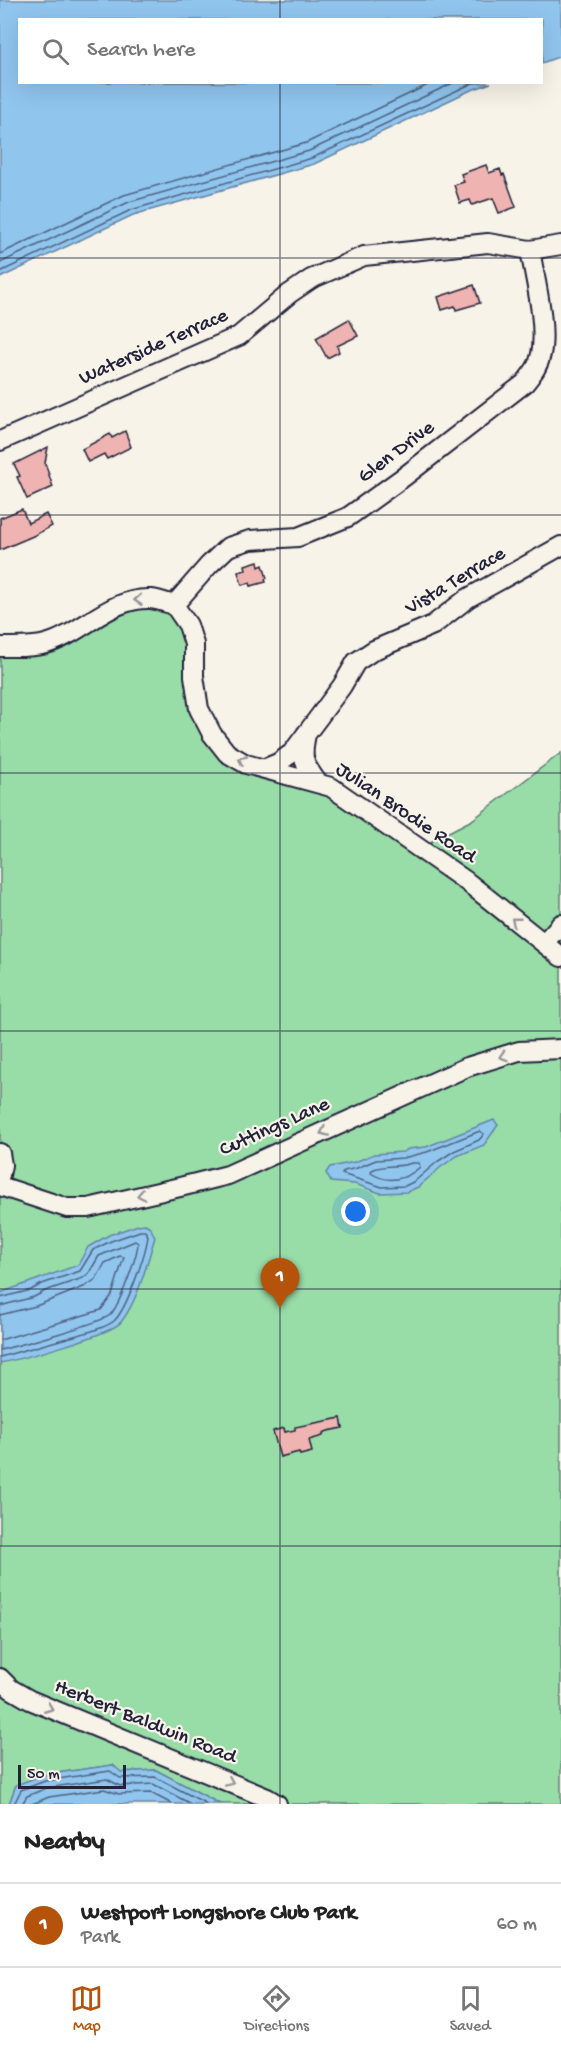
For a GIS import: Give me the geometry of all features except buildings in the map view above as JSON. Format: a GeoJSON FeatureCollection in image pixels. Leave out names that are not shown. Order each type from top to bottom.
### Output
{"type":"FeatureCollection","features":[{"type":"Feature","properties":{"kind":"street","name":"Waterside Terrace"},"geometry":{"type":"LineString","coordinates":[[0,441],[239,336],[289,294],[311,279],[364,256],[488,243],[530,250],[561,245]]}},
{"type":"Feature","properties":{"kind":"street","name":"Glen Drive"},"geometry":{"type":"LineString","coordinates":[[174,605],[228,547],[250,540],[298,537],[348,517],[525,383],[536,370],[543,342],[530,250]]}},
{"type":"Feature","properties":{"kind":"street","name":"Vista Terrace"},"geometry":{"type":"LineString","coordinates":[[266,768],[278,764],[292,753],[342,686],[356,662],[374,650],[433,626],[468,598],[561,546]]}},
{"type":"Feature","properties":{"kind":"street"},"geometry":{"type":"LineString","coordinates":[[0,647],[23,648],[47,643],[69,633],[112,607],[128,601],[152,599],[174,605]]}},
{"type":"Feature","properties":{"kind":"street","name":"Julian Brodie Road"},"geometry":{"type":"LineString","coordinates":[[174,605],[188,625],[194,644],[194,676],[199,709],[212,734],[227,753],[246,764],[331,787],[466,881],[561,957]]}},
{"type":"Feature","properties":{"kind":"street"},"geometry":{"type":"LineString","coordinates":[[306,734],[303,749],[305,765],[318,783]]}},
{"type":"Feature","properties":{"kind":"street"},"geometry":{"type":"LineString","coordinates":[[544,943],[561,924]]}},
{"type":"Feature","properties":{"kind":"street","name":"Cuttings Lane"},"geometry":{"type":"LineString","coordinates":[[0,1186],[67,1208],[88,1208],[180,1187],[228,1175],[468,1067],[519,1051],[561,1048]]}},
{"type":"Feature","properties":{"kind":"street"},"geometry":{"type":"LineString","coordinates":[[0,1153],[2,1165],[0,1175]]}},
{"type":"Feature","properties":{"kind":"street","name":"Herbert Baldwin Road"},"geometry":{"type":"LineString","coordinates":[[0,1678],[11,1689],[30,1700],[166,1755],[277,1804]]}},
{"type":"Feature","properties":{"kind":"green space"},"geometry":{"type":"Polygon","coordinates":[[[148,603],[172,612],[182,624],[202,734],[325,792],[415,851],[472,820],[561,753],[561,1804],[220,1804],[156,1770],[120,1772],[113,1765],[43,1775],[16,1785],[9,1804],[0,1804],[0,639],[22,648],[148,603]]]}},
{"type":"Feature","properties":{"kind":"water"},"geometry":{"type":"Polygon","coordinates":[[[0,0],[561,0],[561,56],[543,63],[543,18],[18,18],[18,84],[488,84],[314,164],[133,215],[0,278],[0,0]]]}},
{"type":"Feature","properties":{"kind":"water"},"geometry":{"type":"Polygon","coordinates":[[[494,1120],[498,1125],[484,1145],[457,1156],[418,1187],[407,1192],[380,1193],[355,1184],[331,1182],[326,1173],[330,1167],[355,1162],[374,1154],[403,1152],[408,1149],[426,1147],[494,1120]]]}},
{"type":"Feature","properties":{"kind":"water"},"geometry":{"type":"Polygon","coordinates":[[[145,1224],[150,1227],[155,1237],[137,1293],[121,1322],[84,1340],[0,1363],[0,1293],[78,1265],[88,1247],[109,1235],[145,1224]]]}},
{"type":"Feature","properties":{"kind":"water"},"geometry":{"type":"Polygon","coordinates":[[[113,1765],[121,1772],[156,1770],[220,1804],[9,1804],[16,1785],[43,1775],[113,1765]]]}},
{"type":"Feature","properties":{"kind":"place","name":"Westport Longshore Club Park"},"geometry":{"type":"Point","coordinates":[280,1308]}}]}
